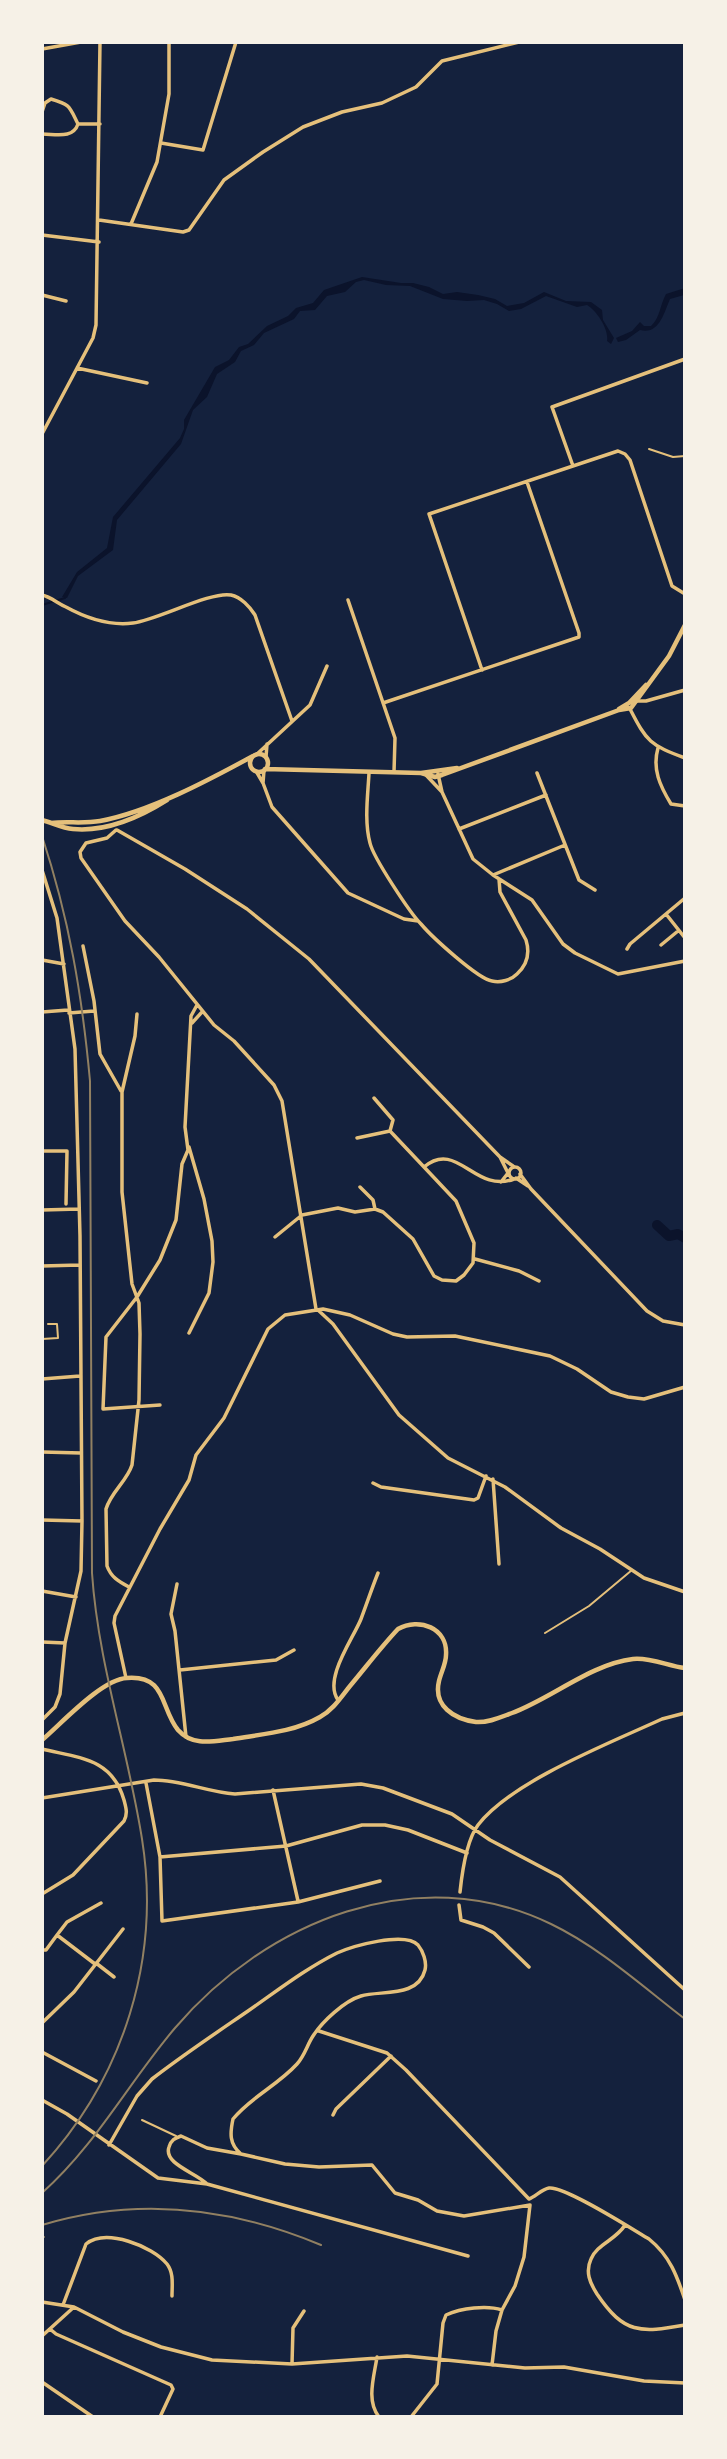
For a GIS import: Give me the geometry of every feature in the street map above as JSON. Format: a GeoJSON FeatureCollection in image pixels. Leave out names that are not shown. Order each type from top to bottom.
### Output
{"type":"FeatureCollection","features":[{"type":"Feature","properties":{"kind":"street"},"geometry":{"type":"LineString","coordinates":[[42,49],[81,42]]}},
{"type":"Feature","properties":{"kind":"street"},"geometry":{"type":"LineString","coordinates":[[42,434],[93,338],[96,325],[100,42]]}},
{"type":"Feature","properties":{"kind":"street"},"geometry":{"type":"LineString","coordinates":[[131,224],[157,162],[169,94],[170,42]]}},
{"type":"Feature","properties":{"kind":"street"},"geometry":{"type":"LineString","coordinates":[[160,143],[202,150],[236,42]]}},
{"type":"Feature","properties":{"kind":"street"},"geometry":{"type":"LineString","coordinates":[[99,219],[183,232],[189,229],[224,180],[262,152],[314,122],[382,103],[416,87],[442,61],[519,42]]}},
{"type":"Feature","properties":{"kind":"street"},"geometry":{"type":"LineString","coordinates":[[42,112],[45,103],[51,99],[67,104],[71,106],[78,124],[71,134],[42,134]]}},
{"type":"Feature","properties":{"kind":"street"},"geometry":{"type":"LineString","coordinates":[[78,124],[100,124]]}},
{"type":"Feature","properties":{"kind":"street"},"geometry":{"type":"LineString","coordinates":[[42,234],[99,242]]}},
{"type":"Feature","properties":{"kind":"street"},"geometry":{"type":"LineString","coordinates":[[42,295],[66,301]]}},
{"type":"Feature","properties":{"kind":"street"},"geometry":{"type":"LineString","coordinates":[[573,466],[552,407],[685,359]]}},
{"type":"Feature","properties":{"kind":"street"},"geometry":{"type":"LineString","coordinates":[[77,368],[147,383]]}},
{"type":"Feature","properties":{"kind":"street"},"geometry":{"type":"LineString","coordinates":[[482,670],[429,514],[618,451],[630,460],[672,586],[685,594]]}},
{"type":"Feature","properties":{"kind":"street"},"geometry":{"type":"LineString","coordinates":[[383,703],[579,637],[527,482]]}},
{"type":"Feature","properties":{"kind":"street"},"geometry":{"type":"LineString","coordinates":[[42,595],[93,619],[118,624],[135,623],[229,594],[236,597],[251,608],[255,615],[292,721]]}},
{"type":"Feature","properties":{"kind":"street"},"geometry":{"type":"LineString","coordinates":[[348,600],[395,738],[394,773]]}},
{"type":"Feature","properties":{"kind":"street"},"geometry":{"type":"LineString","coordinates":[[632,703],[669,656],[685,625]]}},
{"type":"Feature","properties":{"kind":"street"},"geometry":{"type":"LineString","coordinates":[[71,829],[97,825],[157,802],[235,767],[254,755],[310,705],[327,666]]}},
{"type":"Feature","properties":{"kind":"street"},"geometry":{"type":"LineString","coordinates":[[235,767],[255,770],[276,768],[438,774],[619,710],[632,703],[685,690]]}},
{"type":"Feature","properties":{"kind":"street"},"geometry":{"type":"LineString","coordinates":[[632,703],[643,734],[658,748],[685,758]]}},
{"type":"Feature","properties":{"kind":"street"},"geometry":{"type":"LineString","coordinates":[[264,783],[268,742]]}},
{"type":"Feature","properties":{"kind":"street"},"geometry":{"type":"LineString","coordinates":[[658,748],[655,758],[656,772],[663,791],[671,804],[685,806]]}},
{"type":"Feature","properties":{"kind":"street"},"geometry":{"type":"LineString","coordinates":[[254,755],[267,758],[276,768]]}},
{"type":"Feature","properties":{"kind":"street"},"geometry":{"type":"LineString","coordinates":[[254,755],[251,764],[264,783],[272,807],[348,893],[404,919],[418,921]]}},
{"type":"Feature","properties":{"kind":"street"},"geometry":{"type":"LineString","coordinates":[[369,773],[370,845],[418,921],[482,977],[496,981],[513,977],[526,961],[528,948],[500,892],[499,879]]}},
{"type":"Feature","properties":{"kind":"street"},"geometry":{"type":"LineString","coordinates":[[537,773],[579,880],[595,890]]}},
{"type":"Feature","properties":{"kind":"street"},"geometry":{"type":"LineString","coordinates":[[424,774],[442,792]]}},
{"type":"Feature","properties":{"kind":"street"},"geometry":{"type":"LineString","coordinates":[[438,774],[442,792],[473,859],[532,900],[563,944],[611,972],[633,972],[685,961]]}},
{"type":"Feature","properties":{"kind":"street"},"geometry":{"type":"LineString","coordinates":[[42,820],[71,829],[116,827],[178,793]]}},
{"type":"Feature","properties":{"kind":"street"},"geometry":{"type":"LineString","coordinates":[[459,830],[546,795]]}},
{"type":"Feature","properties":{"kind":"street"},"geometry":{"type":"LineString","coordinates":[[157,802],[152,807],[119,819],[107,838],[86,843],[80,852],[81,858],[125,921],[159,957],[202,1011],[274,1085],[282,1101],[316,1309],[333,1324],[399,1415],[448,1458],[493,1479],[561,1528],[632,1570],[655,1583],[685,1592]]}},
{"type":"Feature","properties":{"kind":"street"},"geometry":{"type":"LineString","coordinates":[[51,823],[106,820],[247,909],[309,958],[500,1157],[519,1168],[528,1186],[647,1311],[663,1321],[685,1325]]}},
{"type":"Feature","properties":{"kind":"street"},"geometry":{"type":"LineString","coordinates":[[493,875],[565,845]]}},
{"type":"Feature","properties":{"kind":"street"},"geometry":{"type":"LineString","coordinates":[[42,870],[57,918],[75,1049],[82,1521],[81,1571],[65,1643],[60,1694],[55,1707],[42,1720]]}},
{"type":"Feature","properties":{"kind":"street"},"geometry":{"type":"LineString","coordinates":[[627,949],[685,898]]}},
{"type":"Feature","properties":{"kind":"street"},"geometry":{"type":"LineString","coordinates":[[666,914],[685,938]]}},
{"type":"Feature","properties":{"kind":"street"},"geometry":{"type":"LineString","coordinates":[[661,945],[679,930]]}},
{"type":"Feature","properties":{"kind":"street"},"geometry":{"type":"LineString","coordinates":[[83,946],[100,1054],[122,1092]]}},
{"type":"Feature","properties":{"kind":"street"},"geometry":{"type":"LineString","coordinates":[[42,960],[64,964]]}},
{"type":"Feature","properties":{"kind":"street"},"geometry":{"type":"LineString","coordinates":[[189,1333],[209,1293],[213,1262],[211,1234],[185,1127],[192,1013],[197,1004]]}},
{"type":"Feature","properties":{"kind":"street"},"geometry":{"type":"LineString","coordinates":[[42,1012],[95,1011]]}},
{"type":"Feature","properties":{"kind":"street"},"geometry":{"type":"LineString","coordinates":[[192,1023],[202,1011]]}},
{"type":"Feature","properties":{"kind":"street"},"geometry":{"type":"LineString","coordinates":[[129,1587],[115,1579],[107,1566],[106,1510],[108,1502],[130,1473],[138,1406],[140,1334],[123,1204],[122,1092],[137,1014]]}},
{"type":"Feature","properties":{"kind":"street"},"geometry":{"type":"LineString","coordinates":[[374,1098],[393,1120],[390,1131]]}},
{"type":"Feature","properties":{"kind":"street"},"geometry":{"type":"LineString","coordinates":[[275,1237],[302,1215],[338,1208],[355,1212],[375,1209],[383,1212],[413,1239],[431,1272],[438,1279],[451,1282],[469,1270],[475,1259],[474,1243],[456,1201],[390,1131]]}},
{"type":"Feature","properties":{"kind":"street"},"geometry":{"type":"LineString","coordinates":[[357,1138],[390,1131]]}},
{"type":"Feature","properties":{"kind":"street"},"geometry":{"type":"LineString","coordinates":[[160,1405],[103,1409],[104,1341],[137,1297],[160,1260],[172,1233],[179,1205],[187,1144]]}},
{"type":"Feature","properties":{"kind":"street"},"geometry":{"type":"LineString","coordinates":[[42,1151],[67,1152],[66,1204]]}},
{"type":"Feature","properties":{"kind":"street"},"geometry":{"type":"LineString","coordinates":[[500,1157],[508,1173],[528,1186]]}},
{"type":"Feature","properties":{"kind":"street"},"geometry":{"type":"LineString","coordinates":[[424,1167],[434,1161],[450,1160],[489,1181],[502,1182],[515,1179],[520,1174]]}},
{"type":"Feature","properties":{"kind":"street"},"geometry":{"type":"LineString","coordinates":[[182,1168],[188,1163],[195,1168]]}},
{"type":"Feature","properties":{"kind":"street"},"geometry":{"type":"LineString","coordinates":[[502,1182],[510,1168],[515,1167]]}},
{"type":"Feature","properties":{"kind":"street"},"geometry":{"type":"LineString","coordinates":[[360,1187],[373,1200],[375,1209]]}},
{"type":"Feature","properties":{"kind":"street"},"geometry":{"type":"LineString","coordinates":[[42,1210],[79,1209]]}},
{"type":"Feature","properties":{"kind":"street"},"geometry":{"type":"LineString","coordinates":[[475,1259],[519,1271],[539,1281]]}},
{"type":"Feature","properties":{"kind":"street"},"geometry":{"type":"LineString","coordinates":[[42,1266],[80,1265]]}},
{"type":"Feature","properties":{"kind":"street"},"geometry":{"type":"LineString","coordinates":[[126,1678],[114,1623],[115,1616],[189,1480],[196,1455],[224,1418],[268,1329],[285,1315],[316,1309],[351,1315],[393,1334],[407,1337],[455,1336],[550,1356],[577,1368],[611,1392],[628,1397],[644,1399],[685,1387]]}},
{"type":"Feature","properties":{"kind":"street"},"geometry":{"type":"LineString","coordinates":[[42,1379],[80,1376]]}},
{"type":"Feature","properties":{"kind":"street"},"geometry":{"type":"LineString","coordinates":[[42,1452],[81,1453]]}},
{"type":"Feature","properties":{"kind":"street"},"geometry":{"type":"LineString","coordinates":[[373,1483],[381,1487],[474,1500],[478,1498],[486,1476]]}},
{"type":"Feature","properties":{"kind":"street"},"geometry":{"type":"LineString","coordinates":[[493,1479],[499,1564]]}},
{"type":"Feature","properties":{"kind":"street"},"geometry":{"type":"LineString","coordinates":[[42,1520],[82,1521]]}},
{"type":"Feature","properties":{"kind":"street"},"geometry":{"type":"LineString","coordinates":[[338,1700],[334,1690],[339,1665],[379,1573]]}},
{"type":"Feature","properties":{"kind":"street"},"geometry":{"type":"LineString","coordinates":[[177,1584],[171,1614],[186,1737]]}},
{"type":"Feature","properties":{"kind":"street"},"geometry":{"type":"LineString","coordinates":[[42,1591],[76,1597]]}},
{"type":"Feature","properties":{"kind":"street"},"geometry":{"type":"LineString","coordinates":[[42,1740],[100,1688],[126,1678],[144,1679],[159,1690],[176,1726],[186,1737],[205,1742],[290,1730],[321,1717],[398,1629],[413,1623],[432,1628],[444,1641],[447,1654],[438,1684],[439,1697],[446,1710],[464,1720],[483,1722],[501,1717],[561,1690],[598,1668],[623,1661],[646,1659],[685,1668]]}},
{"type":"Feature","properties":{"kind":"street"},"geometry":{"type":"LineString","coordinates":[[42,1642],[65,1643]]}},
{"type":"Feature","properties":{"kind":"street"},"geometry":{"type":"LineString","coordinates":[[180,1671],[276,1660],[294,1650]]}},
{"type":"Feature","properties":{"kind":"street"},"geometry":{"type":"LineString","coordinates":[[460,1892],[467,1853],[476,1830],[496,1808],[526,1785],[662,1718],[685,1713]]}},
{"type":"Feature","properties":{"kind":"street"},"geometry":{"type":"LineString","coordinates":[[42,1749],[100,1764],[120,1786],[127,1810],[124,1821],[73,1875],[42,1894]]}},
{"type":"Feature","properties":{"kind":"street"},"geometry":{"type":"LineString","coordinates":[[42,1798],[170,1780],[217,1793],[235,1794],[350,1783],[383,1788],[452,1814],[489,1840],[560,1877],[685,1990]]}},
{"type":"Feature","properties":{"kind":"street"},"geometry":{"type":"LineString","coordinates":[[146,1782],[160,1857],[161,1920],[298,1902],[380,1881]]}},
{"type":"Feature","properties":{"kind":"street"},"geometry":{"type":"LineString","coordinates":[[273,1790],[298,1902]]}},
{"type":"Feature","properties":{"kind":"street"},"geometry":{"type":"LineString","coordinates":[[160,1857],[286,1846],[353,1826],[385,1825],[422,1834],[467,1853]]}},
{"type":"Feature","properties":{"kind":"street"},"geometry":{"type":"LineString","coordinates":[[42,1950],[46,1950],[67,1922],[101,1903]]}},
{"type":"Feature","properties":{"kind":"street"},"geometry":{"type":"LineString","coordinates":[[459,1905],[458,1916],[461,1920],[494,1933],[529,1968]]}},
{"type":"Feature","properties":{"kind":"street"},"geometry":{"type":"LineString","coordinates":[[42,2023],[74,1992],[123,1929]]}},
{"type":"Feature","properties":{"kind":"street"},"geometry":{"type":"LineString","coordinates":[[57,1935],[114,1978]]}},
{"type":"Feature","properties":{"kind":"street"},"geometry":{"type":"LineString","coordinates":[[109,2145],[137,2096],[152,2079],[296,1977],[339,1952],[388,1940],[402,1938],[414,1941],[421,1947],[425,1968],[416,1983],[407,1989],[362,1995],[353,1999],[314,2033],[304,2054],[292,2070],[233,2119],[231,2140],[241,2154]]}},
{"type":"Feature","properties":{"kind":"street"},"geometry":{"type":"LineString","coordinates":[[677,1983],[685,1978]]}},
{"type":"Feature","properties":{"kind":"street"},"geometry":{"type":"LineString","coordinates":[[319,2031],[391,2056],[529,2202],[524,2257],[515,2286],[502,2310],[496,2331],[492,2365]]}},
{"type":"Feature","properties":{"kind":"street"},"geometry":{"type":"LineString","coordinates":[[42,2052],[96,2081]]}},
{"type":"Feature","properties":{"kind":"street"},"geometry":{"type":"LineString","coordinates":[[333,2115],[391,2056]]}},
{"type":"Feature","properties":{"kind":"street"},"geometry":{"type":"LineString","coordinates":[[42,2100],[158,2178],[207,2184],[468,2256]]}},
{"type":"Feature","properties":{"kind":"street"},"geometry":{"type":"LineString","coordinates":[[207,2184],[171,2160],[168,2153],[170,2144],[177,2137],[185,2137],[222,2152],[285,2164],[319,2167],[372,2165],[395,2193],[418,2200],[436,2211],[456,2216],[529,2202],[546,2189],[554,2189],[577,2197],[659,2248],[675,2271],[685,2300]]}},
{"type":"Feature","properties":{"kind":"street"},"geometry":{"type":"LineString","coordinates":[[625,2225],[617,2237],[601,2247],[590,2260],[589,2276],[592,2286],[609,2312],[628,2325],[641,2329],[685,2325]]}},
{"type":"Feature","properties":{"kind":"street"},"geometry":{"type":"LineString","coordinates":[[62,2305],[86,2244],[92,2239],[112,2237],[156,2255],[168,2266],[172,2277],[172,2296]]}},
{"type":"Feature","properties":{"kind":"street"},"geometry":{"type":"LineString","coordinates":[[42,2302],[74,2308],[123,2332],[173,2351],[212,2360],[292,2364],[407,2356],[525,2368],[564,2367],[644,2381],[685,2383]]}},
{"type":"Feature","properties":{"kind":"street"},"geometry":{"type":"LineString","coordinates":[[411,2417],[437,2384],[446,2315],[493,2307],[502,2310]]}},
{"type":"Feature","properties":{"kind":"street"},"geometry":{"type":"LineString","coordinates":[[42,2336],[74,2308]]}},
{"type":"Feature","properties":{"kind":"street"},"geometry":{"type":"LineString","coordinates":[[292,2364],[293,2328],[303,2311]]}},
{"type":"Feature","properties":{"kind":"street"},"geometry":{"type":"LineString","coordinates":[[50,2329],[172,2385],[173,2389],[160,2417]]}},
{"type":"Feature","properties":{"kind":"street"},"geometry":{"type":"LineString","coordinates":[[377,2357],[371,2401],[379,2417]]}},
{"type":"Feature","properties":{"kind":"street"},"geometry":{"type":"LineString","coordinates":[[42,2383],[93,2417]]}},
{"type":"Feature","properties":{"kind":"lane"},"geometry":{"type":"LineString","coordinates":[[649,449],[673,457],[685,456]]}},
{"type":"Feature","properties":{"kind":"lane"},"geometry":{"type":"LineString","coordinates":[[42,1339],[58,1338],[57,1324],[48,1324]]}},
{"type":"Feature","properties":{"kind":"lane"},"geometry":{"type":"LineString","coordinates":[[545,1633],[589,1606],[632,1570]]}},
{"type":"Feature","properties":{"kind":"lane"},"geometry":{"type":"LineString","coordinates":[[142,2120],[177,2137]]}},
{"type":"Feature","properties":{"kind":"water"},"geometry":{"type":"Polygon","coordinates":[[[362,277],[413,283],[443,294],[457,292],[478,295],[495,299],[507,306],[524,303],[544,292],[566,301],[591,302],[602,310],[603,320],[614,338],[611,344],[607,341],[602,322],[587,305],[577,307],[546,296],[521,309],[509,311],[484,300],[443,299],[410,286],[386,285],[364,280],[356,282],[345,292],[327,296],[315,310],[300,311],[294,319],[264,333],[254,345],[241,351],[235,362],[217,374],[207,397],[193,410],[181,444],[117,520],[113,550],[78,576],[67,598],[62,597],[77,572],[107,548],[113,517],[180,438],[184,420],[215,367],[229,360],[239,347],[248,344],[267,326],[288,316],[296,308],[313,303],[324,290],[362,277]]]}},
{"type":"Feature","properties":{"kind":"water"},"geometry":{"type":"Polygon","coordinates":[[[685,288],[684,295],[670,299],[656,326],[646,331],[640,330],[618,342],[616,338],[632,331],[640,322],[644,326],[651,326],[666,294],[685,288]]]}},
{"type":"Feature","properties":{"kind":"waterway"},"geometry":{"type":"LineString","coordinates":[[42,605],[65,598]]}},
{"type":"Feature","properties":{"kind":"waterway"},"geometry":{"type":"LineString","coordinates":[[657,1225],[669,1236],[678,1234],[685,1238]]}},
{"type":"Feature","properties":{"kind":"railway"},"geometry":{"type":"LineString","coordinates":[[42,836],[60,897],[73,957],[90,1081],[92,1573],[95,1607],[136,1806],[147,1884],[146,1928],[140,1971],[130,2014],[115,2055],[95,2094],[71,2131],[42,2166]]}},
{"type":"Feature","properties":{"kind":"railway"},"geometry":{"type":"LineString","coordinates":[[42,2193],[79,2155],[158,2049],[212,1990],[253,1957],[299,1931],[347,1912],[397,1900],[449,1898],[500,1905],[569,1933],[620,1968],[685,2019]]}},
{"type":"Feature","properties":{"kind":"railway"},"geometry":{"type":"LineString","coordinates":[[42,2225],[113,2211],[183,2210],[253,2222],[321,2245]]}}]}
